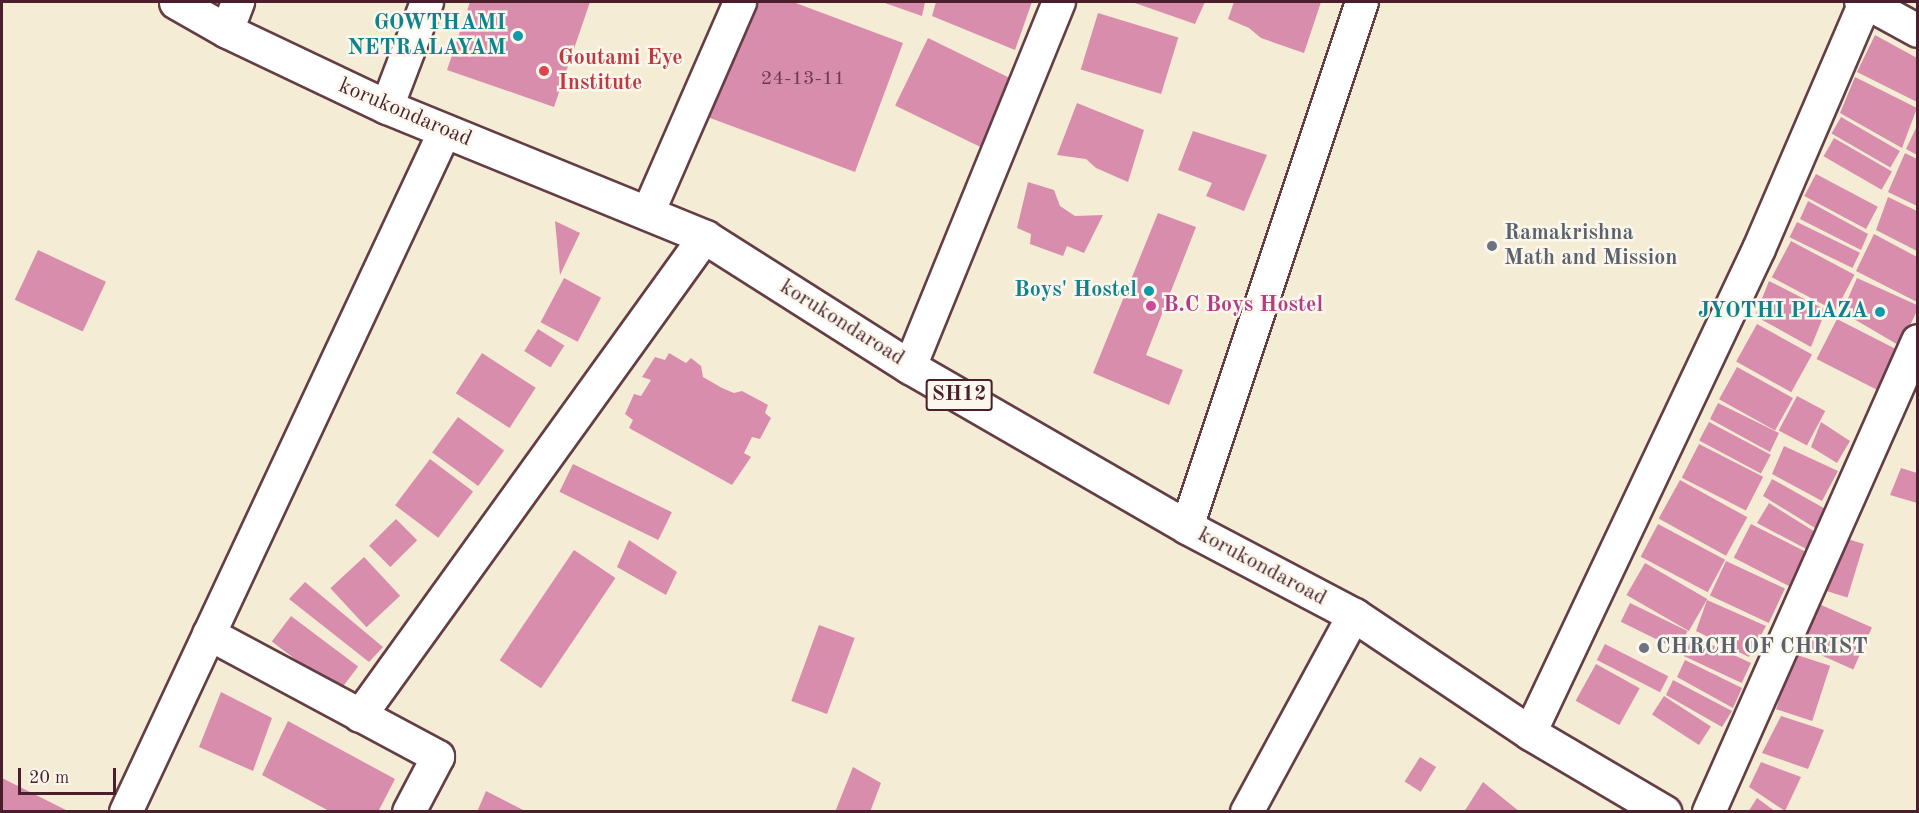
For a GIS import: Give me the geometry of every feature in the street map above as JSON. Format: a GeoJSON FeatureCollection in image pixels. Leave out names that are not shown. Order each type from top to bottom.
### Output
{"type":"FeatureCollection","features":[{"type":"Feature","properties":{"kind":"main road","name":"korukondaroad"},"geometry":{"type":"LineString","coordinates":[[176,2],[233,16],[387,107],[705,237],[910,367],[1187,527],[1354,615],[1530,733],[1646,806]]}},
{"type":"Feature","properties":{"kind":"street"},"geometry":{"type":"LineString","coordinates":[[387,107],[427,2]]}},
{"type":"Feature","properties":{"kind":"street"},"geometry":{"type":"LineString","coordinates":[[648,213],[740,2]]}},
{"type":"Feature","properties":{"kind":"street"},"geometry":{"type":"LineString","coordinates":[[910,367],[1059,2]]}},
{"type":"Feature","properties":{"kind":"street"},"geometry":{"type":"LineString","coordinates":[[1187,527],[1362,2]]}},
{"type":"Feature","properties":{"kind":"street"},"geometry":{"type":"LineString","coordinates":[[1530,733],[1759,249],[1863,2],[1917,31]]}},
{"type":"Feature","properties":{"kind":"street"},"geometry":{"type":"LineString","coordinates":[[126,812],[444,131]]}},
{"type":"Feature","properties":{"kind":"street"},"geometry":{"type":"LineString","coordinates":[[360,716],[705,237]]}},
{"type":"Feature","properties":{"kind":"street"},"geometry":{"type":"LineString","coordinates":[[1709,812],[1917,340]]}},
{"type":"Feature","properties":{"kind":"street"},"geometry":{"type":"LineString","coordinates":[[1247,812],[1354,615]]}},
{"type":"Feature","properties":{"kind":"street"},"geometry":{"type":"LineString","coordinates":[[209,634],[438,757],[409,812]]}},
{"type":"Feature","properties":{"kind":"building","name":"GOWTHAMI NETRALAYAM"},"geometry":{"type":"Polygon","coordinates":[[[470,2],[590,2],[554,107],[447,70],[470,2]]]}},
{"type":"Feature","properties":{"kind":"building"},"geometry":{"type":"Polygon","coordinates":[[[745,2],[793,2],[903,43],[855,172],[702,115],[745,2]]]}},
{"type":"Feature","properties":{"kind":"building"},"geometry":{"type":"Polygon","coordinates":[[[882,2],[925,2],[922,16],[882,2]]]}},
{"type":"Feature","properties":{"kind":"building"},"geometry":{"type":"Polygon","coordinates":[[[936,2],[1032,2],[1015,50],[932,16],[936,2]]]}},
{"type":"Feature","properties":{"kind":"building"},"geometry":{"type":"Polygon","coordinates":[[[1132,2],[1205,2],[1195,24],[1132,2]]]}},
{"type":"Feature","properties":{"kind":"building"},"geometry":{"type":"Polygon","coordinates":[[[1234,2],[1321,2],[1304,53],[1261,38],[1249,28],[1228,19],[1234,2]]]}},
{"type":"Feature","properties":{"kind":"building"},"geometry":{"type":"Polygon","coordinates":[[[1098,13],[1178,38],[1161,94],[1081,69],[1098,13]]]}},
{"type":"Feature","properties":{"kind":"building"},"geometry":{"type":"Polygon","coordinates":[[[1875,35],[1917,58],[1917,102],[1857,72],[1875,35]]]}},
{"type":"Feature","properties":{"kind":"building"},"geometry":{"type":"Polygon","coordinates":[[[928,38],[1013,80],[981,147],[895,105],[928,38]]]}},
{"type":"Feature","properties":{"kind":"building"},"geometry":{"type":"Polygon","coordinates":[[[1855,77],[1917,108],[1902,148],[1840,113],[1855,77]]]}},
{"type":"Feature","properties":{"kind":"building"},"geometry":{"type":"Polygon","coordinates":[[[1077,103],[1144,130],[1128,182],[1096,168],[1086,159],[1057,155],[1077,103]]]}},
{"type":"Feature","properties":{"kind":"building"},"geometry":{"type":"Polygon","coordinates":[[[1841,117],[1900,151],[1890,167],[1832,133],[1841,117]]]}},
{"type":"Feature","properties":{"kind":"building"},"geometry":{"type":"Polygon","coordinates":[[[1917,126],[1917,155],[1906,149],[1917,126]]]}},
{"type":"Feature","properties":{"kind":"building"},"geometry":{"type":"Polygon","coordinates":[[[1193,131],[1267,155],[1244,211],[1206,196],[1212,183],[1178,170],[1193,131]]]}},
{"type":"Feature","properties":{"kind":"building"},"geometry":{"type":"Polygon","coordinates":[[[1834,138],[1892,172],[1882,190],[1824,156],[1834,138]]]}},
{"type":"Feature","properties":{"kind":"building"},"geometry":{"type":"Polygon","coordinates":[[[1905,153],[1917,159],[1917,206],[1888,192],[1905,153]]]}},
{"type":"Feature","properties":{"kind":"building"},"geometry":{"type":"Polygon","coordinates":[[[1816,174],[1878,207],[1866,229],[1804,196],[1816,174]]]}},
{"type":"Feature","properties":{"kind":"building"},"geometry":{"type":"Polygon","coordinates":[[[1028,182],[1054,190],[1060,206],[1075,216],[1103,215],[1084,253],[1067,246],[1063,256],[1030,244],[1031,234],[1017,228],[1028,182]]]}},
{"type":"Feature","properties":{"kind":"building"},"geometry":{"type":"Polygon","coordinates":[[[1888,197],[1917,211],[1917,251],[1876,230],[1888,197]]]}},
{"type":"Feature","properties":{"kind":"building"},"geometry":{"type":"Polygon","coordinates":[[[1808,201],[1868,234],[1861,250],[1800,219],[1808,201]]]}},
{"type":"Feature","properties":{"kind":"building","name":"Boys' Hostel"},"geometry":{"type":"Polygon","coordinates":[[[1158,213],[1196,227],[1146,355],[1183,370],[1169,405],[1093,373],[1158,213]]]}},
{"type":"Feature","properties":{"kind":"building"},"geometry":{"type":"Polygon","coordinates":[[[555,221],[580,233],[560,275],[555,221]]]}},
{"type":"Feature","properties":{"kind":"building"},"geometry":{"type":"Polygon","coordinates":[[[1797,222],[1860,253],[1852,268],[1790,237],[1797,222]]]}},
{"type":"Feature","properties":{"kind":"building"},"geometry":{"type":"Polygon","coordinates":[[[1874,234],[1917,257],[1917,302],[1856,271],[1874,234]]]}},
{"type":"Feature","properties":{"kind":"building"},"geometry":{"type":"Polygon","coordinates":[[[1791,241],[1855,275],[1835,311],[1772,277],[1791,241]]]}},
{"type":"Feature","properties":{"kind":"building"},"geometry":{"type":"Polygon","coordinates":[[[38,250],[106,282],[83,332],[15,300],[38,250]]]}},
{"type":"Feature","properties":{"kind":"building"},"geometry":{"type":"Polygon","coordinates":[[[564,278],[601,298],[578,342],[541,322],[564,278]]]}},
{"type":"Feature","properties":{"kind":"building","name":"JYOTHI PLAZA"},"geometry":{"type":"Polygon","coordinates":[[[1857,278],[1917,305],[1917,311],[1900,346],[1842,312],[1857,278]]]}},
{"type":"Feature","properties":{"kind":"building"},"geometry":{"type":"Polygon","coordinates":[[[1769,281],[1826,310],[1811,347],[1755,316],[1769,281]]]}},
{"type":"Feature","properties":{"kind":"building"},"geometry":{"type":"Polygon","coordinates":[[[1837,319],[1901,352],[1881,392],[1817,359],[1837,319]]]}},
{"type":"Feature","properties":{"kind":"building"},"geometry":{"type":"Polygon","coordinates":[[[1757,324],[1812,355],[1791,392],[1736,362],[1757,324]]]}},
{"type":"Feature","properties":{"kind":"building"},"geometry":{"type":"Polygon","coordinates":[[[538,329],[564,345],[551,367],[524,351],[538,329]]]}},
{"type":"Feature","properties":{"kind":"building"},"geometry":{"type":"Polygon","coordinates":[[[482,353],[536,388],[510,428],[456,393],[482,353]]]}},
{"type":"Feature","properties":{"kind":"building"},"geometry":{"type":"Polygon","coordinates":[[[669,353],[686,363],[691,358],[701,366],[703,377],[722,388],[734,393],[742,391],[768,405],[765,413],[771,418],[760,439],[752,437],[744,453],[751,457],[732,485],[629,428],[633,420],[625,414],[634,394],[641,396],[651,380],[642,377],[655,357],[665,360],[669,353]]]}},
{"type":"Feature","properties":{"kind":"building"},"geometry":{"type":"Polygon","coordinates":[[[1737,367],[1793,398],[1775,430],[1719,399],[1737,367]]]}},
{"type":"Feature","properties":{"kind":"building"},"geometry":{"type":"Polygon","coordinates":[[[1797,396],[1825,411],[1807,445],[1779,430],[1797,396]]]}},
{"type":"Feature","properties":{"kind":"building"},"geometry":{"type":"Polygon","coordinates":[[[1718,403],[1779,433],[1770,452],[1710,419],[1718,403]]]}},
{"type":"Feature","properties":{"kind":"building"},"geometry":{"type":"Polygon","coordinates":[[[458,417],[504,451],[478,486],[432,453],[458,417]]]}},
{"type":"Feature","properties":{"kind":"building"},"geometry":{"type":"Polygon","coordinates":[[[1709,422],[1771,455],[1761,473],[1699,441],[1709,422]]]}},
{"type":"Feature","properties":{"kind":"building"},"geometry":{"type":"Polygon","coordinates":[[[1821,422],[1850,441],[1837,463],[1811,447],[1821,422]]]}},
{"type":"Feature","properties":{"kind":"building"},"geometry":{"type":"Polygon","coordinates":[[[1699,444],[1763,477],[1746,511],[1682,478],[1699,444]]]}},
{"type":"Feature","properties":{"kind":"building"},"geometry":{"type":"Polygon","coordinates":[[[1784,446],[1838,471],[1822,501],[1772,474],[1784,446]]]}},
{"type":"Feature","properties":{"kind":"building"},"geometry":{"type":"Polygon","coordinates":[[[430,459],[473,491],[438,538],[395,505],[430,459]]]}},
{"type":"Feature","properties":{"kind":"building"},"geometry":{"type":"Polygon","coordinates":[[[573,464],[672,512],[658,540],[559,492],[573,464]]]}},
{"type":"Feature","properties":{"kind":"building"},"geometry":{"type":"Polygon","coordinates":[[[1901,468],[1917,473],[1917,503],[1890,495],[1901,468]]]}},
{"type":"Feature","properties":{"kind":"building"},"geometry":{"type":"Polygon","coordinates":[[[1772,479],[1829,511],[1820,531],[1763,496],[1772,479]]]}},
{"type":"Feature","properties":{"kind":"building"},"geometry":{"type":"Polygon","coordinates":[[[1680,480],[1747,517],[1726,556],[1659,518],[1680,480]]]}},
{"type":"Feature","properties":{"kind":"building"},"geometry":{"type":"Polygon","coordinates":[[[1769,503],[1820,535],[1810,551],[1757,523],[1769,503]]]}},
{"type":"Feature","properties":{"kind":"building"},"geometry":{"type":"Polygon","coordinates":[[[396,519],[417,540],[390,567],[369,546],[396,519]]]}},
{"type":"Feature","properties":{"kind":"building"},"geometry":{"type":"Polygon","coordinates":[[[1658,524],[1725,560],[1708,592],[1641,557],[1658,524]]]}},
{"type":"Feature","properties":{"kind":"building"},"geometry":{"type":"Polygon","coordinates":[[[1751,524],[1807,553],[1790,586],[1734,558],[1751,524]]]}},
{"type":"Feature","properties":{"kind":"building"},"geometry":{"type":"Polygon","coordinates":[[[1838,536],[1864,544],[1847,597],[1822,590],[1838,536]]]}},
{"type":"Feature","properties":{"kind":"building"},"geometry":{"type":"Polygon","coordinates":[[[629,540],[677,572],[666,595],[617,567],[629,540]]]}},
{"type":"Feature","properties":{"kind":"building"},"geometry":{"type":"Polygon","coordinates":[[[574,550],[615,578],[541,688],[500,660],[574,550]]]}},
{"type":"Feature","properties":{"kind":"building"},"geometry":{"type":"Polygon","coordinates":[[[364,557],[400,596],[367,627],[330,588],[364,557]]]}},
{"type":"Feature","properties":{"kind":"building"},"geometry":{"type":"Polygon","coordinates":[[[1726,561],[1785,588],[1769,623],[1710,595],[1726,561]]]}},
{"type":"Feature","properties":{"kind":"building"},"geometry":{"type":"Polygon","coordinates":[[[1645,563],[1707,599],[1689,631],[1626,595],[1645,563]]]}},
{"type":"Feature","properties":{"kind":"building"},"geometry":{"type":"Polygon","coordinates":[[[305,582],[383,647],[369,662],[289,599],[305,582]]]}},
{"type":"Feature","properties":{"kind":"building"},"geometry":{"type":"Polygon","coordinates":[[[1707,600],[1766,626],[1749,657],[1696,631],[1707,600]]]}},
{"type":"Feature","properties":{"kind":"building"},"geometry":{"type":"Polygon","coordinates":[[[1630,603],[1688,631],[1678,650],[1621,622],[1630,603]]]}},
{"type":"Feature","properties":{"kind":"building"},"geometry":{"type":"Polygon","coordinates":[[[1819,604],[1872,628],[1853,670],[1800,646],[1819,604]]]}},
{"type":"Feature","properties":{"kind":"building"},"geometry":{"type":"Polygon","coordinates":[[[291,616],[358,667],[339,692],[272,642],[291,616]]]}},
{"type":"Feature","properties":{"kind":"building"},"geometry":{"type":"Polygon","coordinates":[[[819,625],[855,638],[827,714],[791,701],[819,625]]]}},
{"type":"Feature","properties":{"kind":"building"},"geometry":{"type":"Polygon","coordinates":[[[1693,636],[1751,663],[1742,683],[1684,656],[1693,636]]]}},
{"type":"Feature","properties":{"kind":"building"},"geometry":{"type":"Polygon","coordinates":[[[1605,644],[1668,676],[1660,692],[1597,660],[1605,644]]]}},
{"type":"Feature","properties":{"kind":"building"},"geometry":{"type":"Polygon","coordinates":[[[1794,654],[1830,666],[1812,721],[1776,709],[1794,654]]]}},
{"type":"Feature","properties":{"kind":"building"},"geometry":{"type":"Polygon","coordinates":[[[1685,660],[1742,688],[1733,708],[1677,677],[1685,660]]]}},
{"type":"Feature","properties":{"kind":"building"},"geometry":{"type":"Polygon","coordinates":[[[1596,664],[1640,688],[1619,725],[1576,701],[1596,664]]]}},
{"type":"Feature","properties":{"kind":"building"},"geometry":{"type":"Polygon","coordinates":[[[1673,680],[1732,711],[1722,727],[1666,695],[1673,680]]]}},
{"type":"Feature","properties":{"kind":"building"},"geometry":{"type":"Polygon","coordinates":[[[221,692],[272,718],[253,771],[199,747],[221,692]]]}},
{"type":"Feature","properties":{"kind":"building"},"geometry":{"type":"Polygon","coordinates":[[[1664,696],[1711,726],[1699,745],[1652,714],[1664,696]]]}},
{"type":"Feature","properties":{"kind":"building"},"geometry":{"type":"Polygon","coordinates":[[[1781,716],[1824,730],[1808,769],[1762,753],[1781,716]]]}},
{"type":"Feature","properties":{"kind":"building"},"geometry":{"type":"Polygon","coordinates":[[[288,721],[395,779],[378,812],[331,812],[262,775],[288,721]]]}},
{"type":"Feature","properties":{"kind":"building"},"geometry":{"type":"Polygon","coordinates":[[[1420,757],[1436,767],[1421,792],[1405,782],[1420,757]]]}},
{"type":"Feature","properties":{"kind":"building"},"geometry":{"type":"Polygon","coordinates":[[[1761,762],[1801,777],[1785,811],[1749,787],[1761,762]]]}},
{"type":"Feature","properties":{"kind":"building"},"geometry":{"type":"Polygon","coordinates":[[[853,767],[881,783],[870,812],[835,812],[853,767]]]}},
{"type":"Feature","properties":{"kind":"building"},"geometry":{"type":"Polygon","coordinates":[[[2,778],[70,812],[2,812],[2,778]]]}},
{"type":"Feature","properties":{"kind":"building"},"geometry":{"type":"Polygon","coordinates":[[[1483,782],[1520,812],[1464,812],[1483,782]]]}},
{"type":"Feature","properties":{"kind":"building"},"geometry":{"type":"Polygon","coordinates":[[[486,791],[527,812],[477,812],[486,791]]]}},
{"type":"Feature","properties":{"kind":"building"},"geometry":{"type":"Polygon","coordinates":[[[1757,798],[1776,812],[1748,812],[1757,798]]]}},
{"type":"Feature","properties":{"kind":"place","name":"GOWTHAMI NETRALAYAM"},"geometry":{"type":"Point","coordinates":[518,36]}},
{"type":"Feature","properties":{"kind":"place","name":"Goutami Eye Institute"},"geometry":{"type":"Point","coordinates":[544,71]}},
{"type":"Feature","properties":{"kind":"place","name":"Ramakrishna Math and Mission"},"geometry":{"type":"Point","coordinates":[1492,246]}},
{"type":"Feature","properties":{"kind":"place","name":"Boys' Hostel"},"geometry":{"type":"Point","coordinates":[1149,291]}},
{"type":"Feature","properties":{"kind":"place","name":"B.C Boys Hostel"},"geometry":{"type":"Point","coordinates":[1151,306]}},
{"type":"Feature","properties":{"kind":"place","name":"JYOTHI PLAZA"},"geometry":{"type":"Point","coordinates":[1880,312]}},
{"type":"Feature","properties":{"kind":"place","name":"CHRCH OF CHRIST"},"geometry":{"type":"Point","coordinates":[1644,648]}}]}
